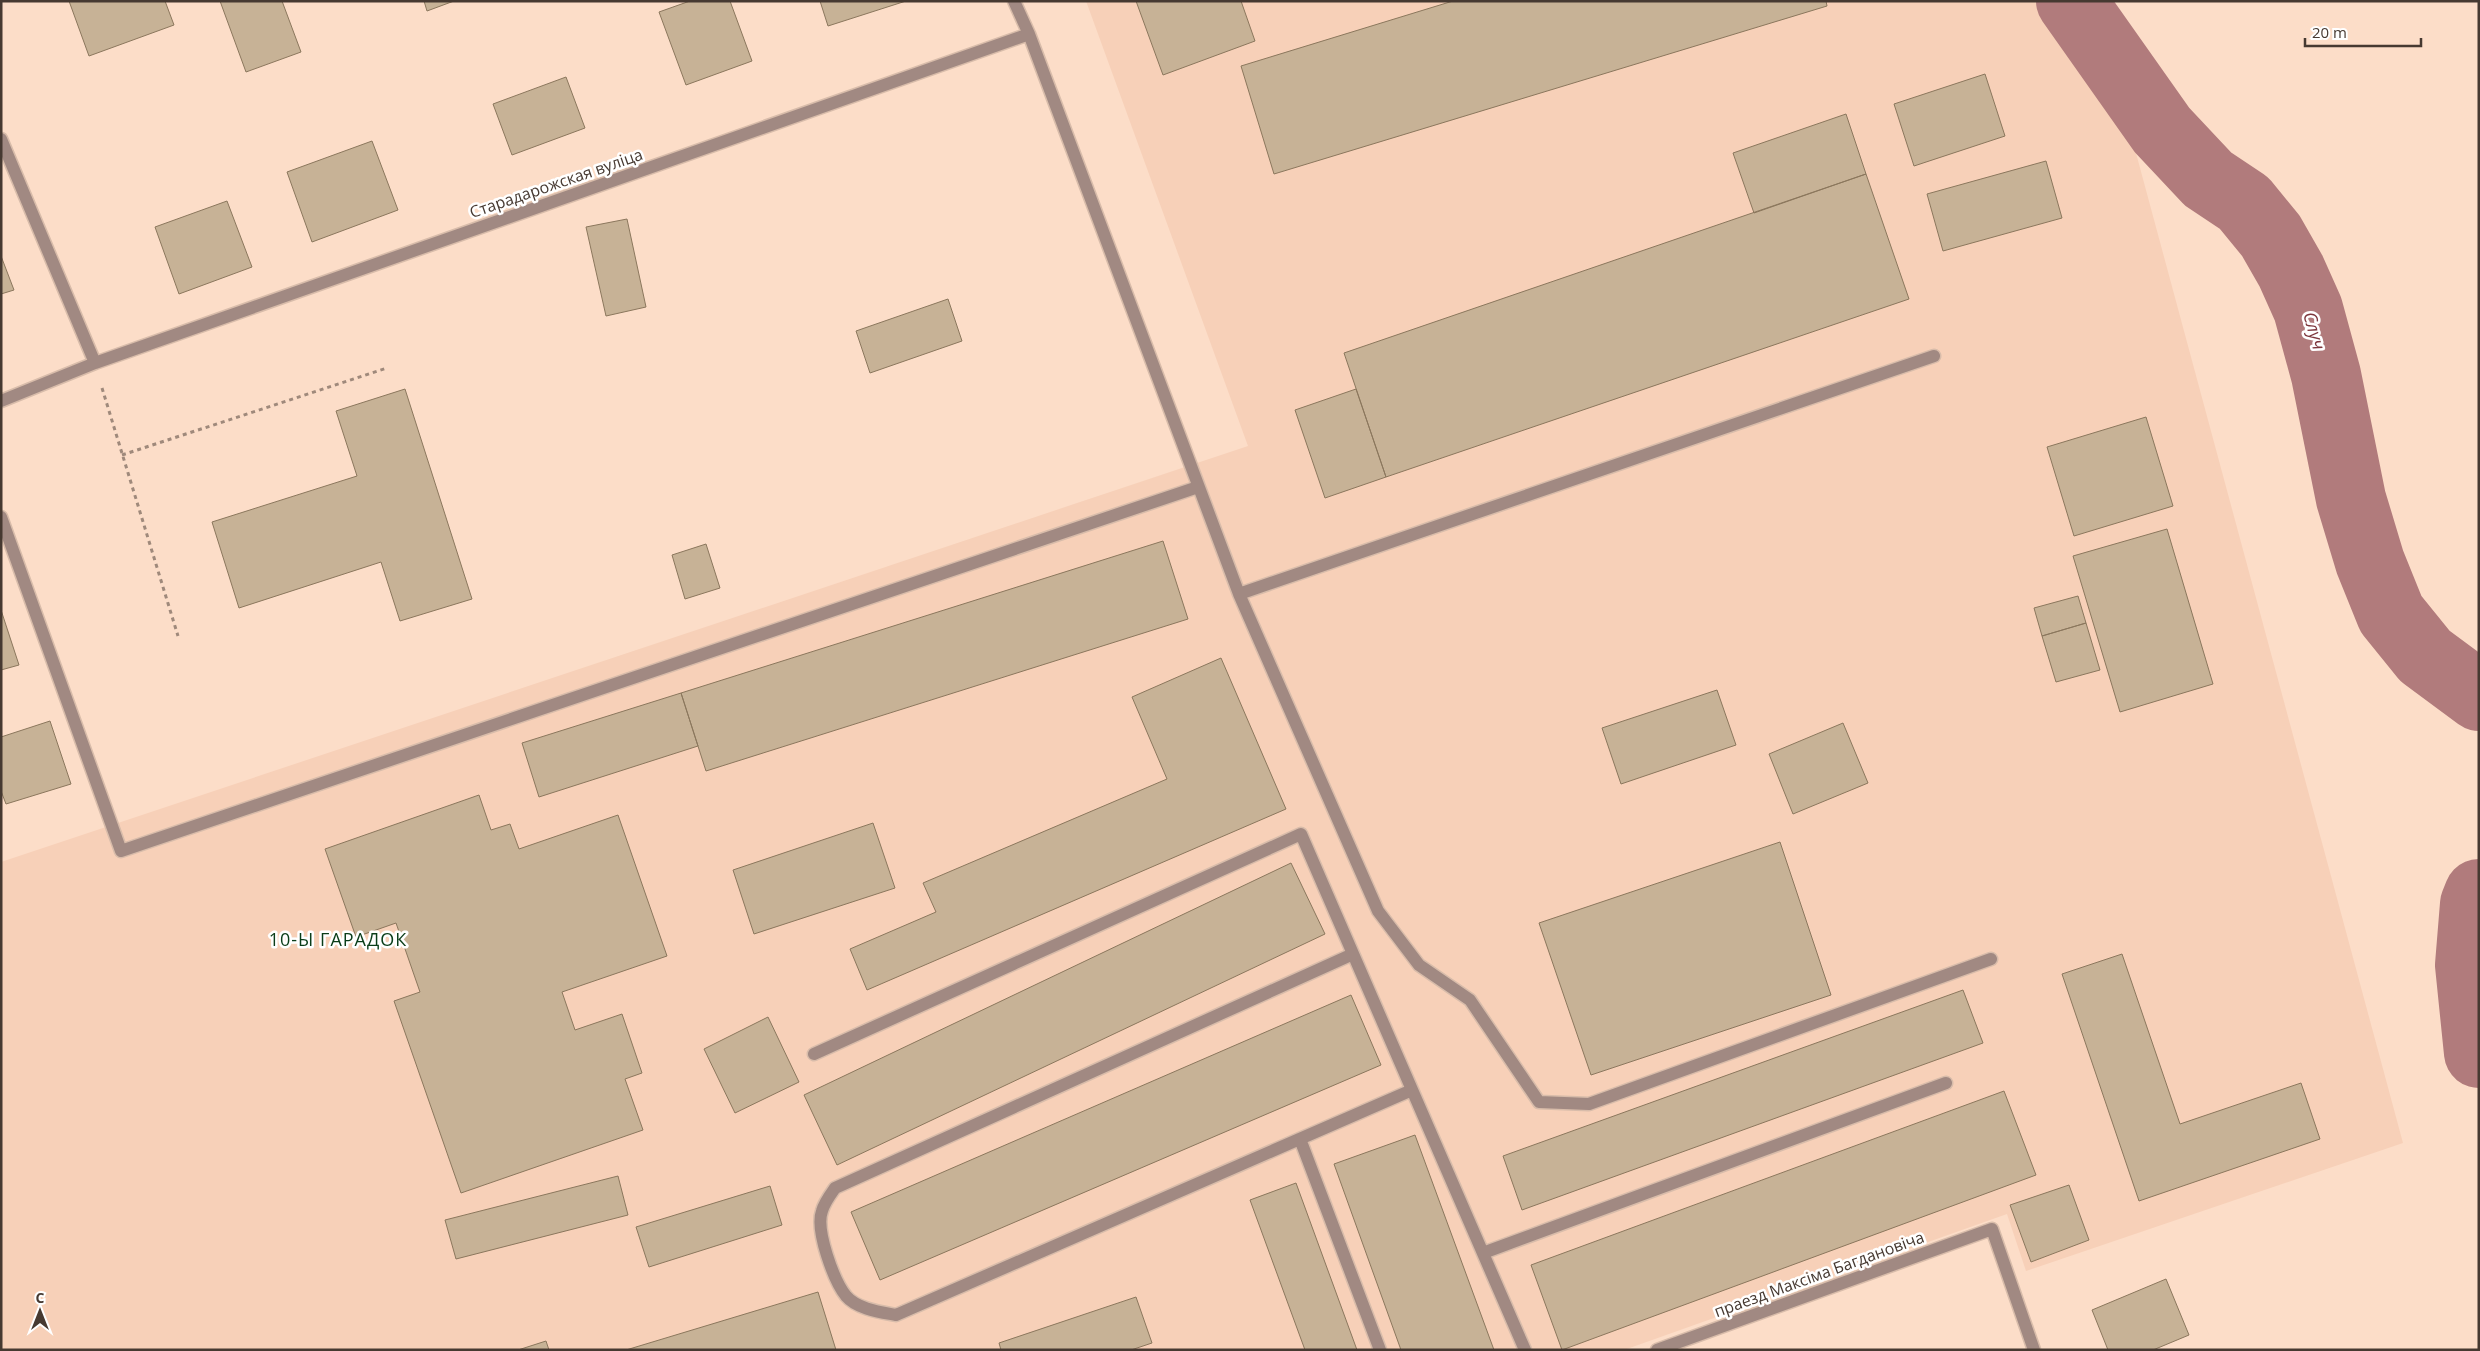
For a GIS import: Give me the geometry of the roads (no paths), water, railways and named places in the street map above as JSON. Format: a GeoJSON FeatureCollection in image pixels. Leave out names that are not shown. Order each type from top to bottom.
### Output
{"type":"FeatureCollection","features":[{"type":"Feature","properties":{"kind":"street"},"geometry":{"type":"LineString","coordinates":[[1014,1],[1029,34],[1239,594],[1378,911],[1419,966],[1470,1000],[1539,1102],[1589,1104],[1991,959]]}},
{"type":"Feature","properties":{"kind":"street","name":"Старадарожская вуліца"},"geometry":{"type":"LineString","coordinates":[[1,401],[95,363],[1029,34]]}},
{"type":"Feature","properties":{"kind":"street"},"geometry":{"type":"LineString","coordinates":[[1,139],[95,363]]}},
{"type":"Feature","properties":{"kind":"street"},"geometry":{"type":"LineString","coordinates":[[1239,594],[1934,356]]}},
{"type":"Feature","properties":{"kind":"street"},"geometry":{"type":"LineString","coordinates":[[1,517],[121,851],[1198,487]]}},
{"type":"Feature","properties":{"kind":"street"},"geometry":{"type":"LineString","coordinates":[[814,1054],[1301,834],[1525,1350]]}},
{"type":"Feature","properties":{"kind":"street"},"geometry":{"type":"LineString","coordinates":[[1353,954],[834,1188],[821,1213],[824,1248],[834,1274],[846,1297],[867,1308],[896,1315],[1412,1090]]}},
{"type":"Feature","properties":{"kind":"street"},"geometry":{"type":"LineString","coordinates":[[1483,1253],[1946,1083]]}},
{"type":"Feature","properties":{"kind":"street"},"geometry":{"type":"LineString","coordinates":[[1300,1139],[1380,1350]]}},
{"type":"Feature","properties":{"kind":"street","name":"праезд Максіма Багдановіча"},"geometry":{"type":"LineString","coordinates":[[1657,1350],[1992,1229],[2034,1350]]}},
{"type":"Feature","properties":{"kind":"waterway","name":"Случ"},"geometry":{"type":"LineString","coordinates":[[2071,1],[2162,130],[2208,179],[2244,203],[2271,236],[2291,271],[2308,309],[2326,375],[2351,499],[2370,562],[2391,614],[2425,656],[2479,696]]}},
{"type":"Feature","properties":{"kind":"waterway","name":"Случ"},"geometry":{"type":"LineString","coordinates":[[2479,894],[2475,904],[2470,965],[2479,1053]]}},
{"type":"Feature","properties":{"kind":"district","name":"10-Ы ГАРАДОК"},"geometry":{"type":"Point","coordinates":[338,940]}}]}
